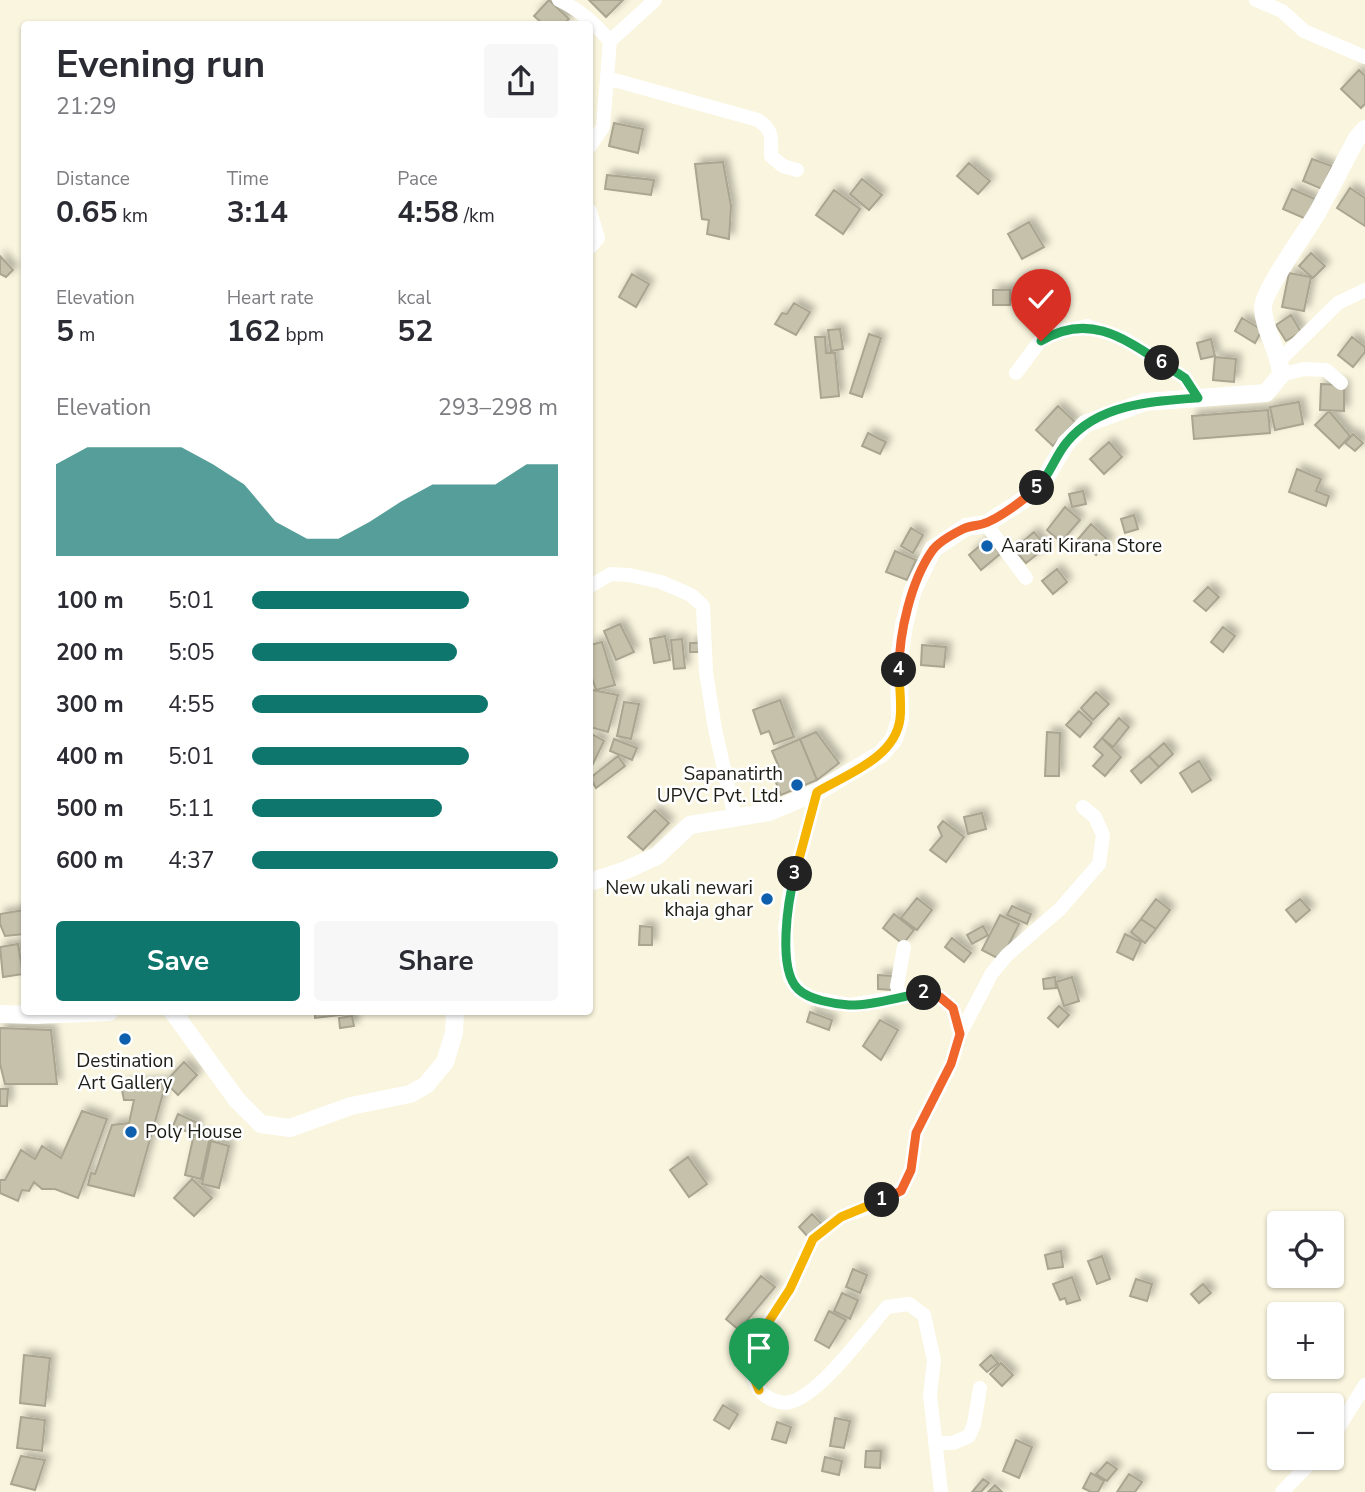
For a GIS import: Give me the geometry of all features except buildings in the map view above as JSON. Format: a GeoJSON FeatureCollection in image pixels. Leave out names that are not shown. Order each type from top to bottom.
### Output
{"type":"FeatureCollection","features":[{"type":"Feature","properties":{"kind":"street"},"geometry":{"type":"LineString","coordinates":[[559,0],[576,8],[593,21],[610,41]]}},
{"type":"Feature","properties":{"kind":"street"},"geometry":{"type":"LineString","coordinates":[[593,142],[603,127],[610,41],[655,0]]}},
{"type":"Feature","properties":{"kind":"street"},"geometry":{"type":"LineString","coordinates":[[1256,0],[1282,11],[1304,31],[1365,57]]}},
{"type":"Feature","properties":{"kind":"street"},"geometry":{"type":"LineString","coordinates":[[607,78],[758,120],[768,127],[771,135],[771,156],[783,166],[797,170]]}},
{"type":"Feature","properties":{"kind":"street"},"geometry":{"type":"LineString","coordinates":[[1281,367],[1267,330],[1262,305],[1365,128]]}},
{"type":"Feature","properties":{"kind":"street"},"geometry":{"type":"LineString","coordinates":[[593,221],[598,238],[593,244]]}},
{"type":"Feature","properties":{"kind":"street"},"geometry":{"type":"LineString","coordinates":[[593,881],[657,856],[690,825],[769,812],[817,792],[881,754],[894,739],[900,719],[899,660],[913,590],[933,549],[966,527],[986,524],[1022,501],[1043,482],[1066,443],[1085,424],[1145,402],[1266,393],[1281,367],[1338,303],[1365,290]]}},
{"type":"Feature","properties":{"kind":"street"},"geometry":{"type":"LineString","coordinates":[[1016,373],[1041,341],[1056,332],[1087,326],[1123,338],[1156,359],[1185,378],[1198,398]]}},
{"type":"Feature","properties":{"kind":"street"},"geometry":{"type":"LineString","coordinates":[[1281,367],[1326,370],[1340,383]]}},
{"type":"Feature","properties":{"kind":"street"},"geometry":{"type":"LineString","coordinates":[[986,524],[1026,578]]}},
{"type":"Feature","properties":{"kind":"street"},"geometry":{"type":"LineString","coordinates":[[593,584],[611,574],[629,575],[661,582],[691,595],[703,606],[706,672],[715,729],[735,818]]}},
{"type":"Feature","properties":{"kind":"street"},"geometry":{"type":"LineString","coordinates":[[817,792],[789,896],[785,928],[790,978],[799,990],[812,998],[850,1005],[924,993],[940,997],[953,1008],[960,1034]]}},
{"type":"Feature","properties":{"kind":"street"},"geometry":{"type":"LineString","coordinates":[[941,1492],[930,1395],[934,1360],[924,1315],[909,1304],[887,1307],[824,1380],[806,1394],[788,1403],[771,1399],[759,1390],[749,1366],[760,1335],[790,1289],[813,1239],[841,1217],[870,1207],[901,1191],[911,1170],[916,1133],[951,1064],[960,1034],[992,973],[1039,924],[1060,909],[1099,864],[1103,835],[1095,817],[1083,807]]}},
{"type":"Feature","properties":{"kind":"street"},"geometry":{"type":"LineString","coordinates":[[900,997],[897,986],[904,947]]}},
{"type":"Feature","properties":{"kind":"street"},"geometry":{"type":"LineString","coordinates":[[0,1014],[54,1015]]}},
{"type":"Feature","properties":{"kind":"street"},"geometry":{"type":"LineString","coordinates":[[175,1015],[237,1100],[261,1124],[290,1128],[351,1106],[410,1094],[426,1085],[444,1062],[454,1033],[455,1015]]}},
{"type":"Feature","properties":{"kind":"street"},"geometry":{"type":"LineString","coordinates":[[1344,1419],[1365,1385]]}},
{"type":"Feature","properties":{"kind":"street"},"geometry":{"type":"LineString","coordinates":[[935,1443],[953,1443],[969,1436],[974,1424],[980,1388]]}},
{"type":"Feature","properties":{"kind":"street"},"geometry":{"type":"LineString","coordinates":[[1282,1492],[1303,1470]]}},
{"type":"Feature","properties":{"kind":"place","name":"Aarati Kirana Store"},"geometry":{"type":"Point","coordinates":[987,546]}},
{"type":"Feature","properties":{"kind":"place","name":"Sapanatirth UPVC Pvt. Ltd."},"geometry":{"type":"Point","coordinates":[797,785]}},
{"type":"Feature","properties":{"kind":"place","name":"New ukali newari khaja ghar"},"geometry":{"type":"Point","coordinates":[767,899]}},
{"type":"Feature","properties":{"kind":"place","name":"Destination Art Gallery"},"geometry":{"type":"Point","coordinates":[125,1039]}},
{"type":"Feature","properties":{"kind":"place","name":"Poly House"},"geometry":{"type":"Point","coordinates":[131,1132]}},
{"type":"Feature","properties":{"kind":"route"},"geometry":{"type":"LineString","coordinates":[[759,1390],[749,1366],[760,1335],[790,1289],[813,1239],[841,1217],[870,1207],[901,1191],[911,1170],[916,1133],[951,1064],[960,1034],[953,1008],[940,997],[924,993],[850,1005],[812,998],[799,990],[790,978],[785,928],[789,896],[817,792],[881,754],[894,739],[900,719],[899,660],[904,625],[913,590],[933,549],[966,527],[986,524],[1022,501],[1043,482],[1066,443],[1085,424],[1145,402],[1198,398],[1185,378],[1123,338],[1087,326],[1056,332],[1041,341]]}}]}
